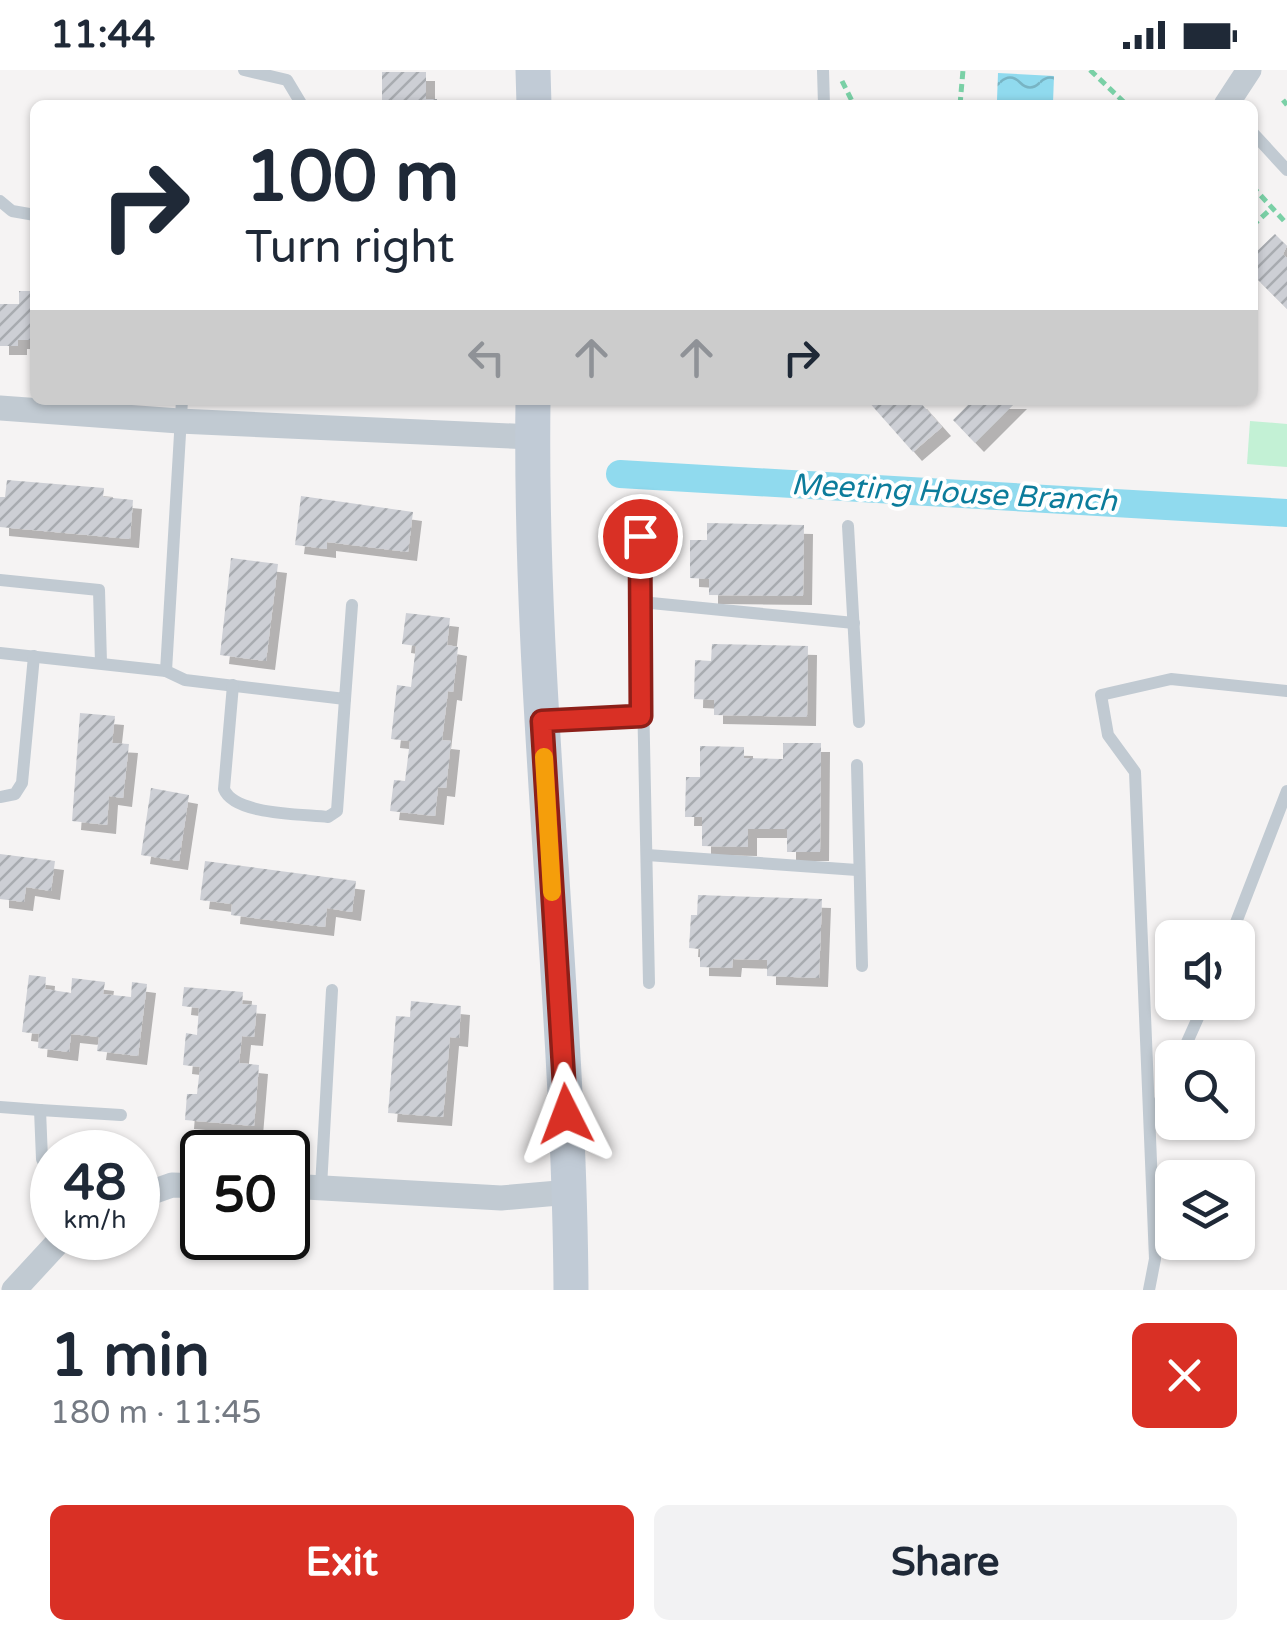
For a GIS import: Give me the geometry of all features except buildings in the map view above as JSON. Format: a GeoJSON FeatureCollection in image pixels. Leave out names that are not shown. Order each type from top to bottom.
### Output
{"type":"FeatureCollection","features":[{"type":"Feature","properties":{"kind":"main road"},"geometry":{"type":"LineString","coordinates":[[532,70],[534,100]]}},
{"type":"Feature","properties":{"kind":"main road"},"geometry":{"type":"LineString","coordinates":[[533,405],[542,721],[570,1192],[571,1290]]}},
{"type":"Feature","properties":{"kind":"street"},"geometry":{"type":"LineString","coordinates":[[1230,100],[1249,70]]}},
{"type":"Feature","properties":{"kind":"street"},"geometry":{"type":"LineString","coordinates":[[0,408],[180,411],[533,437]]}},
{"type":"Feature","properties":{"kind":"street"},"geometry":{"type":"LineString","coordinates":[[310,1187],[501,1198],[570,1192]]}},
{"type":"Feature","properties":{"kind":"street"},"geometry":{"type":"LineString","coordinates":[[14,1290],[42,1260]]}},
{"type":"Feature","properties":{"kind":"lane"},"geometry":{"type":"LineString","coordinates":[[244,70],[287,80],[299,100]]}},
{"type":"Feature","properties":{"kind":"lane"},"geometry":{"type":"LineString","coordinates":[[825,100],[829,71]]}},
{"type":"Feature","properties":{"kind":"lane"},"geometry":{"type":"LineString","coordinates":[[1258,139],[1287,170]]}},
{"type":"Feature","properties":{"kind":"lane"},"geometry":{"type":"LineString","coordinates":[[0,201],[12,211],[30,213]]}},
{"type":"Feature","properties":{"kind":"lane"},"geometry":{"type":"LineString","coordinates":[[166,671],[180,411]]}},
{"type":"Feature","properties":{"kind":"lane"},"geometry":{"type":"LineString","coordinates":[[639,502],[649,982]]}},
{"type":"Feature","properties":{"kind":"lane"},"geometry":{"type":"LineString","coordinates":[[848,526],[860,722]]}},
{"type":"Feature","properties":{"kind":"lane"},"geometry":{"type":"LineString","coordinates":[[0,580],[99,590],[101,663]]}},
{"type":"Feature","properties":{"kind":"lane"},"geometry":{"type":"LineString","coordinates":[[641,602],[854,623]]}},
{"type":"Feature","properties":{"kind":"lane"},"geometry":{"type":"LineString","coordinates":[[234,686],[224,789],[228,798],[241,806],[328,818],[338,811],[352,605]]}},
{"type":"Feature","properties":{"kind":"lane"},"geometry":{"type":"LineString","coordinates":[[0,653],[166,671],[185,680],[346,699]]}},
{"type":"Feature","properties":{"kind":"lane"},"geometry":{"type":"LineString","coordinates":[[0,797],[15,794],[22,783],[34,656]]}},
{"type":"Feature","properties":{"kind":"lane"},"geometry":{"type":"LineString","coordinates":[[1149,1290],[1155,1259],[1135,772],[1108,735],[1101,695],[1172,679],[1287,691]]}},
{"type":"Feature","properties":{"kind":"lane"},"geometry":{"type":"LineString","coordinates":[[542,721],[641,716]]}},
{"type":"Feature","properties":{"kind":"lane"},"geometry":{"type":"LineString","coordinates":[[857,764],[862,966]]}},
{"type":"Feature","properties":{"kind":"lane"},"geometry":{"type":"LineString","coordinates":[[1237,920],[1287,791]]}},
{"type":"Feature","properties":{"kind":"lane"},"geometry":{"type":"LineString","coordinates":[[647,855],[858,870]]}},
{"type":"Feature","properties":{"kind":"lane"},"geometry":{"type":"LineString","coordinates":[[321,1187],[332,990]]}},
{"type":"Feature","properties":{"kind":"lane"},"geometry":{"type":"LineString","coordinates":[[0,1107],[120,1115]]}},
{"type":"Feature","properties":{"kind":"lane"},"geometry":{"type":"LineString","coordinates":[[40,1110],[41,1130]]}},
{"type":"Feature","properties":{"kind":"lane"},"geometry":{"type":"LineString","coordinates":[[1149,1124],[1155,1111]]}},
{"type":"Feature","properties":{"kind":"path"},"geometry":{"type":"LineString","coordinates":[[960,100],[962,70]]}},
{"type":"Feature","properties":{"kind":"path"},"geometry":{"type":"LineString","coordinates":[[1090,70],[1121,100]]}},
{"type":"Feature","properties":{"kind":"path"},"geometry":{"type":"LineString","coordinates":[[829,71],[854,100]]}},
{"type":"Feature","properties":{"kind":"path"},"geometry":{"type":"LineString","coordinates":[[1258,193],[1287,224]]}},
{"type":"Feature","properties":{"kind":"path"},"geometry":{"type":"LineString","coordinates":[[1258,221],[1272,208]]}},
{"type":"Feature","properties":{"kind":"green space"},"geometry":{"type":"Polygon","coordinates":[[[1250,421],[1287,424],[1287,467],[1247,464],[1250,421]]]}},
{"type":"Feature","properties":{"kind":"water"},"geometry":{"type":"Polygon","coordinates":[[[998,73],[1054,76],[1053,100],[997,100],[998,73]]]}},
{"type":"Feature","properties":{"kind":"waterway","name":"Meeting House Branch"},"geometry":{"type":"LineString","coordinates":[[620,474],[1287,513]]}},
{"type":"Feature","properties":{"kind":"slow traffic"},"geometry":{"type":"LineString","coordinates":[[544,757],[552,892]]}},
{"type":"Feature","properties":{"kind":"route"},"geometry":{"type":"LineString","coordinates":[[566,1114],[542,721],[641,716],[640,536]]}}]}
